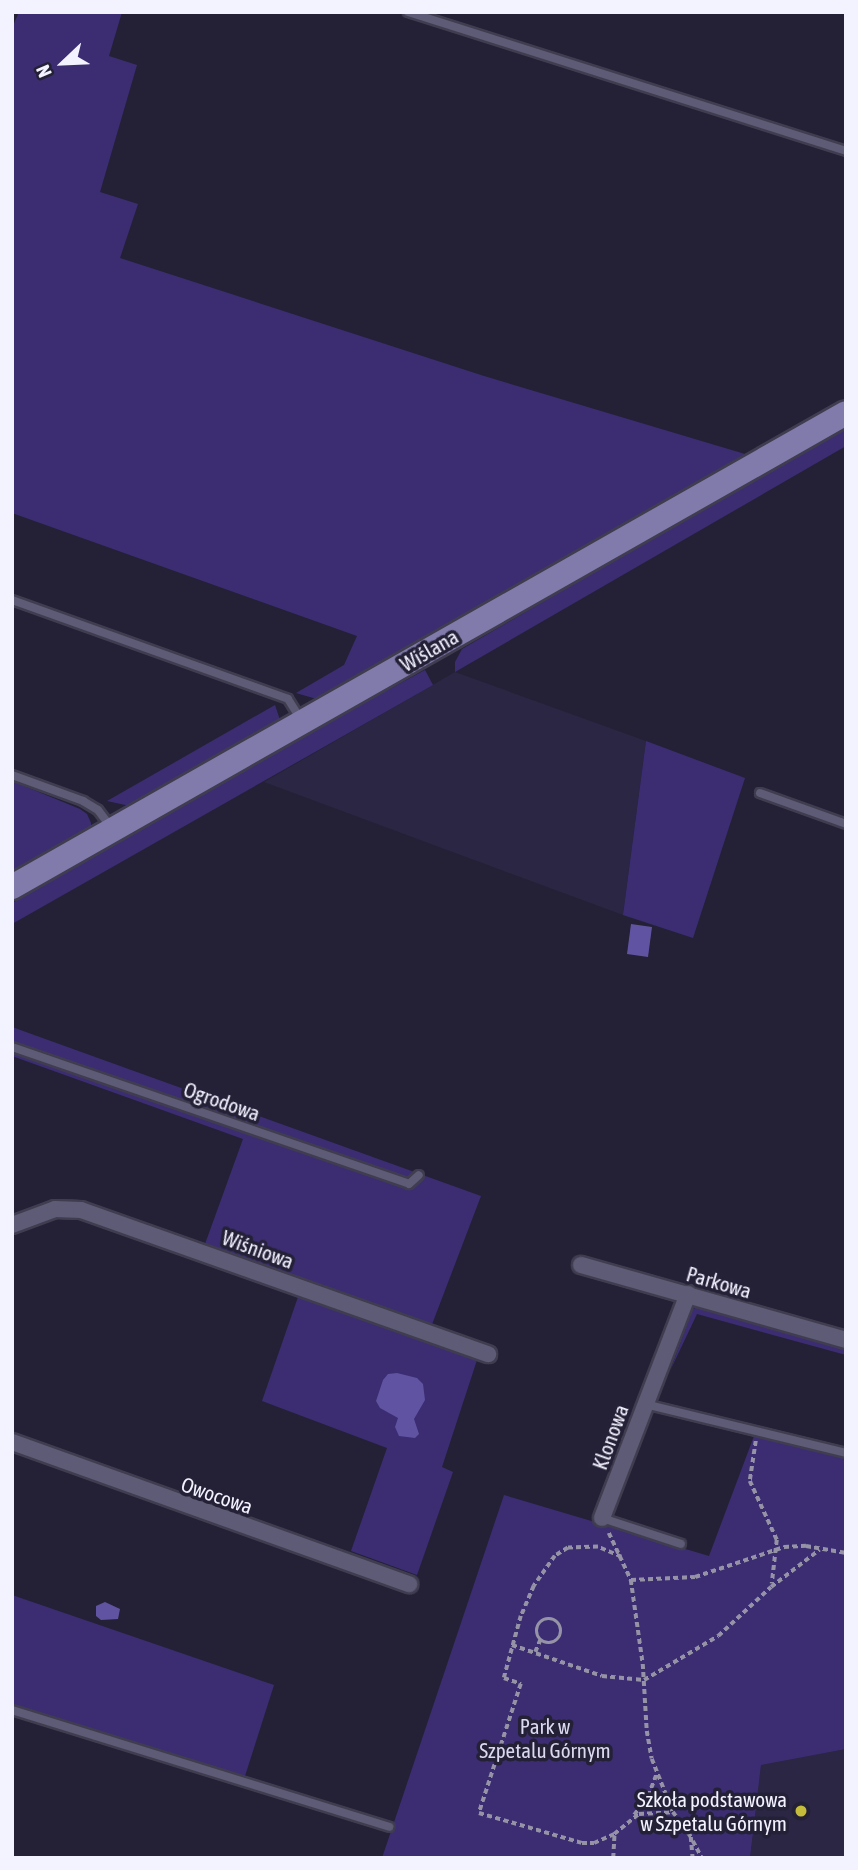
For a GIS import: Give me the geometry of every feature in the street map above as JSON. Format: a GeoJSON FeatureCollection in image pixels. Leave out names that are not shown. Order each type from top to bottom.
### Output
{"type":"FeatureCollection","features":[{"type":"Feature","properties":{"kind":"main road","name":"Wiślana"},"geometry":{"type":"LineString","coordinates":[[12,887],[846,413]]}},
{"type":"Feature","properties":{"kind":"street","name":"Wiśniowa"},"geometry":{"type":"LineString","coordinates":[[12,1225],[55,1209],[81,1210],[488,1354]]}},
{"type":"Feature","properties":{"kind":"street","name":"Parkowa"},"geometry":{"type":"LineString","coordinates":[[581,1265],[846,1340]]}},
{"type":"Feature","properties":{"kind":"street","name":"Klonowa"},"geometry":{"type":"LineString","coordinates":[[603,1518],[688,1294]]}},
{"type":"Feature","properties":{"kind":"street","name":"Owocowa"},"geometry":{"type":"LineString","coordinates":[[12,1442],[409,1584]]}},
{"type":"Feature","properties":{"kind":"lane"},"geometry":{"type":"LineString","coordinates":[[408,12],[846,150]]}},
{"type":"Feature","properties":{"kind":"lane"},"geometry":{"type":"LineString","coordinates":[[12,600],[288,699],[302,722]]}},
{"type":"Feature","properties":{"kind":"lane"},"geometry":{"type":"LineString","coordinates":[[12,775],[83,801],[98,810],[112,830]]}},
{"type":"Feature","properties":{"kind":"lane"},"geometry":{"type":"LineString","coordinates":[[760,793],[846,824]]}},
{"type":"Feature","properties":{"kind":"lane","name":"Ogrodowa"},"geometry":{"type":"LineString","coordinates":[[12,1047],[409,1184],[419,1175]]}},
{"type":"Feature","properties":{"kind":"lane"},"geometry":{"type":"LineString","coordinates":[[645,1404],[846,1453]]}},
{"type":"Feature","properties":{"kind":"lane"},"geometry":{"type":"LineString","coordinates":[[603,1518],[681,1544]]}},
{"type":"Feature","properties":{"kind":"lane"},"geometry":{"type":"LineString","coordinates":[[12,1710],[389,1827]]}},
{"type":"Feature","properties":{"kind":"path"},"geometry":{"type":"LineString","coordinates":[[759,1432],[750,1463],[750,1481],[777,1540],[772,1586]]}},
{"type":"Feature","properties":{"kind":"path"},"geometry":{"type":"LineString","coordinates":[[603,1518],[631,1580],[644,1680],[647,1731],[657,1773],[673,1812],[702,1858]]}},
{"type":"Feature","properties":{"kind":"path"},"geometry":{"type":"LineString","coordinates":[[621,1557],[608,1550],[585,1545],[568,1548],[555,1556],[534,1586],[512,1645],[504,1678],[521,1684],[479,1813],[582,1843],[594,1843],[614,1835],[630,1819],[648,1796],[657,1773]]}},
{"type":"Feature","properties":{"kind":"path"},"geometry":{"type":"LineString","coordinates":[[631,1580],[695,1577],[778,1548],[806,1546],[846,1553]]}},
{"type":"Feature","properties":{"kind":"path"},"geometry":{"type":"LineString","coordinates":[[512,1645],[602,1676],[644,1680],[718,1636],[772,1586],[819,1550]]}},
{"type":"Feature","properties":{"kind":"path"},"geometry":{"type":"LineString","coordinates":[[551,1619],[558,1623],[561,1630],[558,1638],[552,1643],[540,1640],[536,1633],[540,1622],[551,1619]]}},
{"type":"Feature","properties":{"kind":"path"},"geometry":{"type":"LineString","coordinates":[[535,1652],[540,1640]]}},
{"type":"Feature","properties":{"kind":"path"},"geometry":{"type":"LineString","coordinates":[[630,1819],[648,1811],[673,1812]]}},
{"type":"Feature","properties":{"kind":"path"},"geometry":{"type":"LineString","coordinates":[[613,1857],[614,1835]]}},
{"type":"Feature","properties":{"kind":"path"},"geometry":{"type":"LineString","coordinates":[[691,1837],[693,1858]]}},
{"type":"Feature","properties":{"kind":"shaded area"},"geometry":{"type":"Polygon","coordinates":[[[455,672],[646,741],[623,915],[264,782],[455,672]]]}},
{"type":"Feature","properties":{"kind":"shaded area"},"geometry":{"type":"Polygon","coordinates":[[[631,924],[652,927],[648,957],[627,954],[631,924]]]}},
{"type":"Feature","properties":{"kind":"shaded area"},"geometry":{"type":"Polygon","coordinates":[[[397,1373],[417,1378],[423,1384],[425,1400],[414,1419],[419,1434],[415,1438],[399,1436],[395,1427],[398,1418],[380,1408],[376,1401],[383,1380],[388,1374],[397,1373]]]}},
{"type":"Feature","properties":{"kind":"shaded area"},"geometry":{"type":"Polygon","coordinates":[[[105,1602],[120,1609],[118,1619],[101,1620],[96,1616],[96,1606],[105,1602]]]}},
{"type":"Feature","properties":{"kind":"shaded area","name":"Szkoła podstawowa w Szpetalu Górnym"},"geometry":{"type":"Polygon","coordinates":[[[846,1749],[846,1858],[750,1858],[761,1764],[846,1749]]]}},
{"type":"Feature","properties":{"kind":"green space"},"geometry":{"type":"Polygon","coordinates":[[[19,12],[122,12],[109,56],[137,65],[100,192],[138,204],[120,258],[484,376],[745,454],[320,700],[296,693],[344,665],[357,636],[12,513],[12,28],[19,12]]]}},
{"type":"Feature","properties":{"kind":"green space"},"geometry":{"type":"Polygon","coordinates":[[[846,425],[846,446],[455,672],[455,662],[462,649],[846,425]]]}},
{"type":"Feature","properties":{"kind":"green space"},"geometry":{"type":"Polygon","coordinates":[[[425,670],[433,685],[12,924],[12,903],[285,745],[425,670]]]}},
{"type":"Feature","properties":{"kind":"green space"},"geometry":{"type":"Polygon","coordinates":[[[275,705],[281,723],[130,806],[107,801],[275,705]]]}},
{"type":"Feature","properties":{"kind":"green space"},"geometry":{"type":"Polygon","coordinates":[[[646,741],[745,778],[693,938],[623,915],[646,741]]]}},
{"type":"Feature","properties":{"kind":"green space"},"geometry":{"type":"Polygon","coordinates":[[[12,781],[80,809],[87,814],[91,831],[12,875],[12,781]]]}},
{"type":"Feature","properties":{"kind":"green space"},"geometry":{"type":"Polygon","coordinates":[[[12,1027],[481,1196],[431,1327],[205,1244],[243,1139],[12,1056],[12,1027]]]}},
{"type":"Feature","properties":{"kind":"green space"},"geometry":{"type":"Polygon","coordinates":[[[298,1297],[477,1360],[442,1467],[453,1472],[417,1575],[351,1551],[387,1448],[262,1401],[298,1297]]]}},
{"type":"Feature","properties":{"kind":"green space"},"geometry":{"type":"Polygon","coordinates":[[[675,1307],[645,1386],[643,1384],[675,1307]]]}},
{"type":"Feature","properties":{"kind":"green space"},"geometry":{"type":"Polygon","coordinates":[[[698,1307],[846,1350],[846,1355],[697,1314],[670,1371],[693,1309],[698,1307]]]}},
{"type":"Feature","properties":{"kind":"green space","name":"Park w Szpetalu Górnym"},"geometry":{"type":"Polygon","coordinates":[[[754,1436],[846,1458],[846,1749],[761,1765],[750,1858],[382,1858],[504,1495],[709,1556],[754,1436]]]}},
{"type":"Feature","properties":{"kind":"green space"},"geometry":{"type":"Polygon","coordinates":[[[12,1595],[274,1685],[245,1776],[12,1706],[12,1595]]]}},
{"type":"Feature","properties":{"kind":"place","name":"Szkoła podstawowa w Szpetalu Górnym"},"geometry":{"type":"Point","coordinates":[801,1811]}}]}
